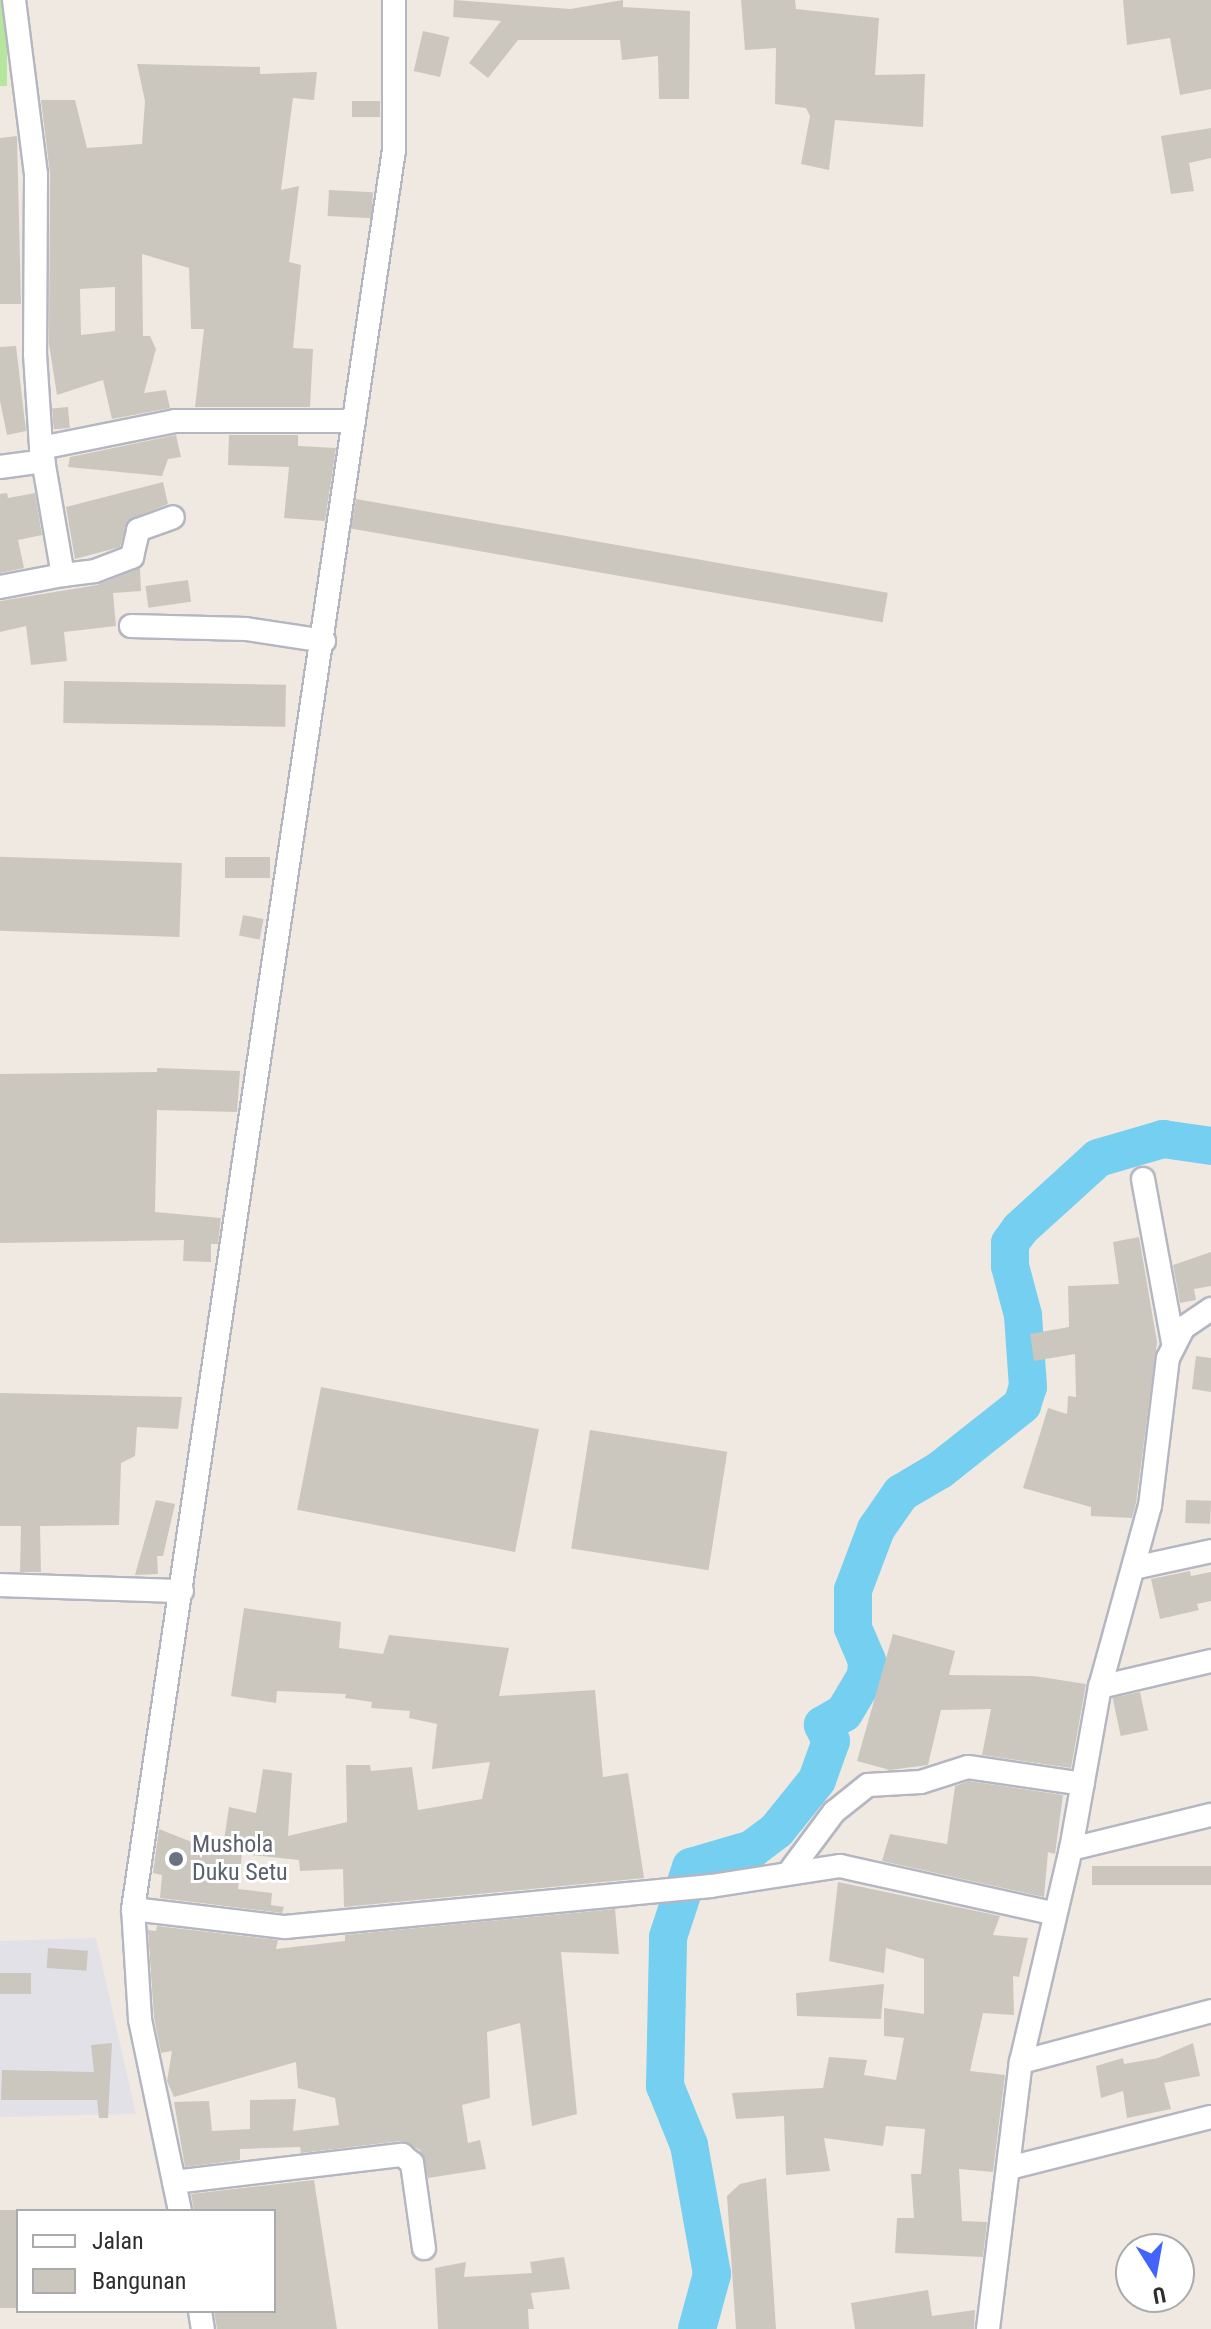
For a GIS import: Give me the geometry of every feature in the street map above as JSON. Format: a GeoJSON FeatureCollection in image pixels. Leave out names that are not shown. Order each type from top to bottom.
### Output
{"type":"FeatureCollection","features":[{"type":"Feature","properties":{"kind":"street"},"geometry":{"type":"LineString","coordinates":[[14,0],[36,174],[35,354],[42,454],[63,575]]}},
{"type":"Feature","properties":{"kind":"street"},"geometry":{"type":"LineString","coordinates":[[180,2209],[140,2019],[133,1909],[324,641],[398,118],[394,0]]}},
{"type":"Feature","properties":{"kind":"street"},"geometry":{"type":"LineString","coordinates":[[0,467],[175,421],[354,421]]}},
{"type":"Feature","properties":{"kind":"street"},"geometry":{"type":"LineString","coordinates":[[0,587],[95,571],[132,557],[138,530],[173,517]]}},
{"type":"Feature","properties":{"kind":"street"},"geometry":{"type":"LineString","coordinates":[[131,626],[246,629],[324,641]]}},
{"type":"Feature","properties":{"kind":"street"},"geometry":{"type":"LineString","coordinates":[[988,2316],[1021,2062],[1052,1913],[1071,1849],[1100,1687],[1150,1506],[1173,1342],[1143,1179]]}},
{"type":"Feature","properties":{"kind":"street"},"geometry":{"type":"LineString","coordinates":[[1173,1342],[1183,1328],[1211,1309]]}},
{"type":"Feature","properties":{"kind":"street"},"geometry":{"type":"LineString","coordinates":[[1134,1568],[1211,1551]]}},
{"type":"Feature","properties":{"kind":"street"},"geometry":{"type":"LineString","coordinates":[[0,1585],[182,1591]]}},
{"type":"Feature","properties":{"kind":"street"},"geometry":{"type":"LineString","coordinates":[[1100,1687],[1211,1661]]}},
{"type":"Feature","properties":{"kind":"street"},"geometry":{"type":"LineString","coordinates":[[790,1871],[834,1812],[868,1785],[921,1782],[958,1767],[1083,1784]]}},
{"type":"Feature","properties":{"kind":"street"},"geometry":{"type":"LineString","coordinates":[[1071,1849],[1211,1815]]}},
{"type":"Feature","properties":{"kind":"street"},"geometry":{"type":"LineString","coordinates":[[133,1909],[285,1927],[711,1886],[790,1871],[862,1868],[1052,1913]]}},
{"type":"Feature","properties":{"kind":"street"},"geometry":{"type":"LineString","coordinates":[[1021,2062],[1211,2011]]}},
{"type":"Feature","properties":{"kind":"street"},"geometry":{"type":"LineString","coordinates":[[1009,2168],[1211,2117]]}},
{"type":"Feature","properties":{"kind":"street"},"geometry":{"type":"LineString","coordinates":[[174,2182],[402,2155],[412,2163],[424,2248]]}},
{"type":"Feature","properties":{"kind":"shaded area"},"geometry":{"type":"Polygon","coordinates":[[[96,1938],[136,2114],[0,2117],[0,1941],[96,1938]]]}},
{"type":"Feature","properties":{"kind":"green space"},"geometry":{"type":"Polygon","coordinates":[[[0,0],[7,0],[7,86],[0,86],[0,0]]]}},
{"type":"Feature","properties":{"kind":"building"},"geometry":{"type":"Polygon","coordinates":[[[454,0],[570,9],[623,0],[623,7],[690,11],[689,99],[659,99],[658,56],[622,60],[620,40],[518,40],[488,78],[469,63],[501,21],[453,17],[454,0]]]}},
{"type":"Feature","properties":{"kind":"building"},"geometry":{"type":"Polygon","coordinates":[[[741,0],[795,0],[796,9],[879,18],[875,75],[925,74],[923,127],[835,120],[829,170],[801,164],[810,116],[806,108],[775,104],[776,48],[745,50],[741,0]]]}},
{"type":"Feature","properties":{"kind":"building"},"geometry":{"type":"Polygon","coordinates":[[[1123,0],[1211,0],[1211,89],[1180,95],[1170,38],[1127,45],[1123,0]]]}},
{"type":"Feature","properties":{"kind":"building"},"geometry":{"type":"Polygon","coordinates":[[[423,31],[449,37],[440,77],[414,71],[423,31]]]}},
{"type":"Feature","properties":{"kind":"building"},"geometry":{"type":"Polygon","coordinates":[[[137,64],[260,67],[260,74],[317,72],[314,100],[293,98],[281,190],[299,186],[289,262],[301,265],[293,348],[313,349],[310,407],[195,407],[204,329],[191,329],[189,268],[142,254],[143,336],[150,336],[156,349],[144,393],[166,390],[170,408],[112,419],[103,380],[57,395],[49,344],[50,174],[41,100],[75,100],[87,148],[142,144],[145,101],[137,64]],[[115,287],[80,289],[81,335],[115,331],[115,287]]]}},
{"type":"Feature","properties":{"kind":"building"},"geometry":{"type":"Polygon","coordinates":[[[352,101],[380,101],[380,117],[352,117],[352,101]]]}},
{"type":"Feature","properties":{"kind":"building"},"geometry":{"type":"Polygon","coordinates":[[[1211,128],[1211,158],[1189,163],[1194,191],[1171,194],[1161,136],[1211,128]]]}},
{"type":"Feature","properties":{"kind":"building"},"geometry":{"type":"Polygon","coordinates":[[[17,136],[21,304],[0,304],[0,138],[17,136]]]}},
{"type":"Feature","properties":{"kind":"building"},"geometry":{"type":"Polygon","coordinates":[[[329,190],[373,192],[372,218],[328,216],[329,190]]]}},
{"type":"Feature","properties":{"kind":"building"},"geometry":{"type":"Polygon","coordinates":[[[16,346],[26,431],[7,435],[0,401],[0,347],[16,346]]]}},
{"type":"Feature","properties":{"kind":"building"},"geometry":{"type":"Polygon","coordinates":[[[68,407],[70,428],[54,429],[52,408],[68,407]]]}},
{"type":"Feature","properties":{"kind":"building"},"geometry":{"type":"Polygon","coordinates":[[[176,435],[181,457],[168,459],[162,476],[68,467],[70,457],[176,435]]]}},
{"type":"Feature","properties":{"kind":"building"},"geometry":{"type":"Polygon","coordinates":[[[229,435],[298,435],[298,446],[336,448],[325,521],[284,518],[289,467],[228,465],[229,435]]]}},
{"type":"Feature","properties":{"kind":"building"},"geometry":{"type":"Polygon","coordinates":[[[163,482],[168,504],[128,520],[120,547],[75,559],[66,507],[163,482]]]}},
{"type":"Feature","properties":{"kind":"building"},"geometry":{"type":"Polygon","coordinates":[[[7,493],[8,498],[35,493],[42,535],[18,540],[24,568],[0,573],[0,494],[7,493]]]}},
{"type":"Feature","properties":{"kind":"building"},"geometry":{"type":"Polygon","coordinates":[[[356,499],[888,593],[883,622],[351,529],[356,499]]]}},
{"type":"Feature","properties":{"kind":"building"},"geometry":{"type":"Polygon","coordinates":[[[140,568],[141,591],[113,593],[116,626],[64,632],[67,661],[31,665],[26,626],[0,632],[0,601],[97,585],[140,568]]]}},
{"type":"Feature","properties":{"kind":"building"},"geometry":{"type":"Polygon","coordinates":[[[188,580],[191,602],[148,608],[145,586],[188,580]]]}},
{"type":"Feature","properties":{"kind":"building"},"geometry":{"type":"Polygon","coordinates":[[[64,681],[286,685],[285,727],[63,723],[64,681]]]}},
{"type":"Feature","properties":{"kind":"building"},"geometry":{"type":"Polygon","coordinates":[[[0,857],[182,863],[179,937],[0,931],[0,857]]]}},
{"type":"Feature","properties":{"kind":"building"},"geometry":{"type":"Polygon","coordinates":[[[225,857],[270,857],[270,878],[225,878],[225,857]]]}},
{"type":"Feature","properties":{"kind":"building"},"geometry":{"type":"Polygon","coordinates":[[[243,915],[264,919],[260,940],[239,936],[243,915]]]}},
{"type":"Feature","properties":{"kind":"building"},"geometry":{"type":"Polygon","coordinates":[[[157,1068],[240,1071],[237,1112],[157,1110],[155,1212],[221,1218],[218,1244],[211,1244],[211,1262],[183,1261],[184,1240],[0,1243],[0,1074],[157,1072],[157,1068]]]}},
{"type":"Feature","properties":{"kind":"building"},"geometry":{"type":"Polygon","coordinates":[[[1139,1237],[1157,1342],[1136,1503],[1132,1518],[1091,1516],[1091,1507],[1023,1488],[1048,1408],[1067,1414],[1068,1396],[1076,1397],[1075,1354],[1034,1361],[1030,1334],[1069,1327],[1068,1286],[1119,1284],[1113,1242],[1139,1237]]]}},
{"type":"Feature","properties":{"kind":"building"},"geometry":{"type":"Polygon","coordinates":[[[1211,1252],[1211,1286],[1194,1289],[1196,1300],[1180,1303],[1173,1265],[1211,1252]]]}},
{"type":"Feature","properties":{"kind":"building"},"geometry":{"type":"Polygon","coordinates":[[[1196,1356],[1211,1358],[1211,1392],[1192,1389],[1196,1356]]]}},
{"type":"Feature","properties":{"kind":"building"},"geometry":{"type":"Polygon","coordinates":[[[321,1387],[539,1429],[515,1552],[297,1510],[321,1387]]]}},
{"type":"Feature","properties":{"kind":"building"},"geometry":{"type":"Polygon","coordinates":[[[0,1393],[182,1397],[178,1429],[137,1427],[135,1456],[121,1463],[119,1525],[40,1526],[41,1572],[20,1572],[21,1526],[0,1526],[0,1393]]]}},
{"type":"Feature","properties":{"kind":"building"},"geometry":{"type":"Polygon","coordinates":[[[590,1430],[727,1452],[709,1570],[571,1549],[590,1430]]]}},
{"type":"Feature","properties":{"kind":"building"},"geometry":{"type":"Polygon","coordinates":[[[156,1500],[175,1504],[163,1556],[157,1556],[158,1574],[135,1575],[156,1500]]]}},
{"type":"Feature","properties":{"kind":"building"},"geometry":{"type":"Polygon","coordinates":[[[1186,1500],[1211,1501],[1210,1524],[1185,1523],[1186,1500]]]}},
{"type":"Feature","properties":{"kind":"building"},"geometry":{"type":"Polygon","coordinates":[[[1190,1571],[1191,1576],[1211,1572],[1211,1601],[1197,1604],[1199,1610],[1160,1619],[1151,1579],[1190,1571]]]}},
{"type":"Feature","properties":{"kind":"building"},"geometry":{"type":"Polygon","coordinates":[[[244,1608],[341,1622],[339,1648],[383,1654],[389,1635],[509,1648],[499,1696],[595,1690],[603,1777],[628,1773],[644,1878],[344,1907],[343,1869],[300,1871],[299,1860],[242,1854],[238,1889],[272,1893],[271,1905],[284,1907],[282,1913],[160,1898],[162,1875],[153,1873],[159,1829],[222,1854],[229,1807],[256,1813],[263,1769],[292,1773],[288,1836],[347,1822],[346,1765],[370,1765],[371,1771],[412,1767],[418,1810],[482,1799],[490,1762],[432,1769],[437,1724],[409,1718],[410,1711],[371,1708],[372,1702],[345,1698],[346,1694],[277,1691],[276,1703],[231,1696],[244,1608]]]}},
{"type":"Feature","properties":{"kind":"building"},"geometry":{"type":"Polygon","coordinates":[[[893,1634],[955,1651],[949,1675],[1034,1676],[1086,1684],[1071,1768],[982,1755],[991,1709],[941,1710],[928,1765],[890,1770],[857,1761],[893,1634]]]}},
{"type":"Feature","properties":{"kind":"building"},"geometry":{"type":"Polygon","coordinates":[[[1140,1692],[1148,1730],[1121,1736],[1113,1698],[1140,1692]]]}},
{"type":"Feature","properties":{"kind":"building"},"geometry":{"type":"Polygon","coordinates":[[[969,1781],[1063,1795],[1055,1854],[1048,1852],[1044,1897],[882,1861],[890,1834],[947,1844],[955,1786],[969,1781]]]}},
{"type":"Feature","properties":{"kind":"building"},"geometry":{"type":"Polygon","coordinates":[[[1092,1866],[1211,1866],[1211,1885],[1092,1885],[1092,1866]]]}},
{"type":"Feature","properties":{"kind":"building"},"geometry":{"type":"Polygon","coordinates":[[[838,1882],[1000,1916],[993,1935],[1028,1938],[1019,1977],[1013,1976],[1014,2015],[983,2013],[970,2071],[1005,2075],[993,2172],[959,2169],[962,2221],[987,2222],[983,2257],[895,2253],[897,2218],[914,2218],[911,2174],[921,2174],[925,2129],[886,2126],[883,2146],[824,2138],[830,2171],[786,2175],[784,2116],[736,2119],[732,2093],[823,2088],[829,2057],[867,2060],[864,2075],[896,2080],[904,2038],[884,2036],[884,2008],[924,2014],[924,1959],[886,1948],[884,1973],[829,1961],[838,1882]]]}},
{"type":"Feature","properties":{"kind":"building"},"geometry":{"type":"Polygon","coordinates":[[[615,1909],[619,1954],[561,1952],[577,2114],[532,2126],[520,2023],[487,2032],[490,2098],[462,2105],[468,2143],[480,2140],[486,2169],[428,2178],[420,2150],[401,2141],[301,2153],[300,2147],[240,2149],[240,2160],[185,2167],[174,2102],[209,2101],[212,2131],[250,2129],[250,2100],[296,2099],[293,2131],[339,2125],[335,2098],[298,2088],[296,2062],[174,2097],[167,2081],[172,2051],[161,2053],[154,2017],[148,1930],[156,1931],[157,1926],[278,1940],[276,1949],[345,1941],[345,1935],[615,1909]]]}},
{"type":"Feature","properties":{"kind":"building"},"geometry":{"type":"Polygon","coordinates":[[[48,1948],[88,1951],[87,1971],[47,1968],[48,1948]]]}},
{"type":"Feature","properties":{"kind":"building"},"geometry":{"type":"Polygon","coordinates":[[[0,1973],[31,1973],[31,1994],[0,1994],[0,1973]]]}},
{"type":"Feature","properties":{"kind":"building"},"geometry":{"type":"Polygon","coordinates":[[[884,1984],[881,2019],[797,2016],[796,1993],[884,1984]]]}},
{"type":"Feature","properties":{"kind":"building"},"geometry":{"type":"Polygon","coordinates":[[[112,2043],[108,2118],[99,2118],[97,2100],[1,2100],[2,2070],[94,2072],[91,2045],[112,2043]]]}},
{"type":"Feature","properties":{"kind":"building"},"geometry":{"type":"Polygon","coordinates":[[[1193,2043],[1200,2076],[1164,2083],[1171,2109],[1127,2118],[1123,2091],[1101,2098],[1096,2066],[1123,2058],[1124,2064],[1158,2058],[1193,2043]]]}},
{"type":"Feature","properties":{"kind":"building"},"geometry":{"type":"Polygon","coordinates":[[[766,2178],[776,2329],[736,2329],[727,2196],[740,2184],[766,2178]]]}},
{"type":"Feature","properties":{"kind":"building"},"geometry":{"type":"Polygon","coordinates":[[[314,2180],[337,2329],[217,2329],[214,2313],[276,2313],[276,2209],[194,2209],[191,2194],[314,2180]]]}},
{"type":"Feature","properties":{"kind":"building"},"geometry":{"type":"Polygon","coordinates":[[[0,2210],[16,2210],[16,2308],[0,2308],[0,2210]]]}},
{"type":"Feature","properties":{"kind":"building"},"geometry":{"type":"Polygon","coordinates":[[[564,2257],[570,2289],[531,2293],[534,2309],[528,2309],[529,2329],[438,2329],[435,2268],[466,2262],[464,2277],[532,2273],[530,2262],[564,2257]]]}},
{"type":"Feature","properties":{"kind":"building"},"geometry":{"type":"Polygon","coordinates":[[[928,2290],[932,2316],[975,2310],[974,2329],[855,2329],[851,2303],[928,2290]]]}},
{"type":"Feature","properties":{"kind":"waterway"},"geometry":{"type":"LineString","coordinates":[[697,2329],[712,2274],[689,2145],[665,2086],[668,1937],[691,1867],[752,1849],[777,1830],[817,1780],[831,1741],[823,1725],[844,1713],[866,1676],[867,1661],[853,1628],[853,1590],[876,1529],[901,1493],[940,1470],[1022,1405],[1028,1387],[1023,1315],[1010,1266],[1010,1243],[1020,1229],[1098,1158],[1163,1139],[1211,1146]]}},
{"type":"Feature","properties":{"kind":"place","name":"Mushola Duku Setu"},"geometry":{"type":"Point","coordinates":[176,1859]}}]}
